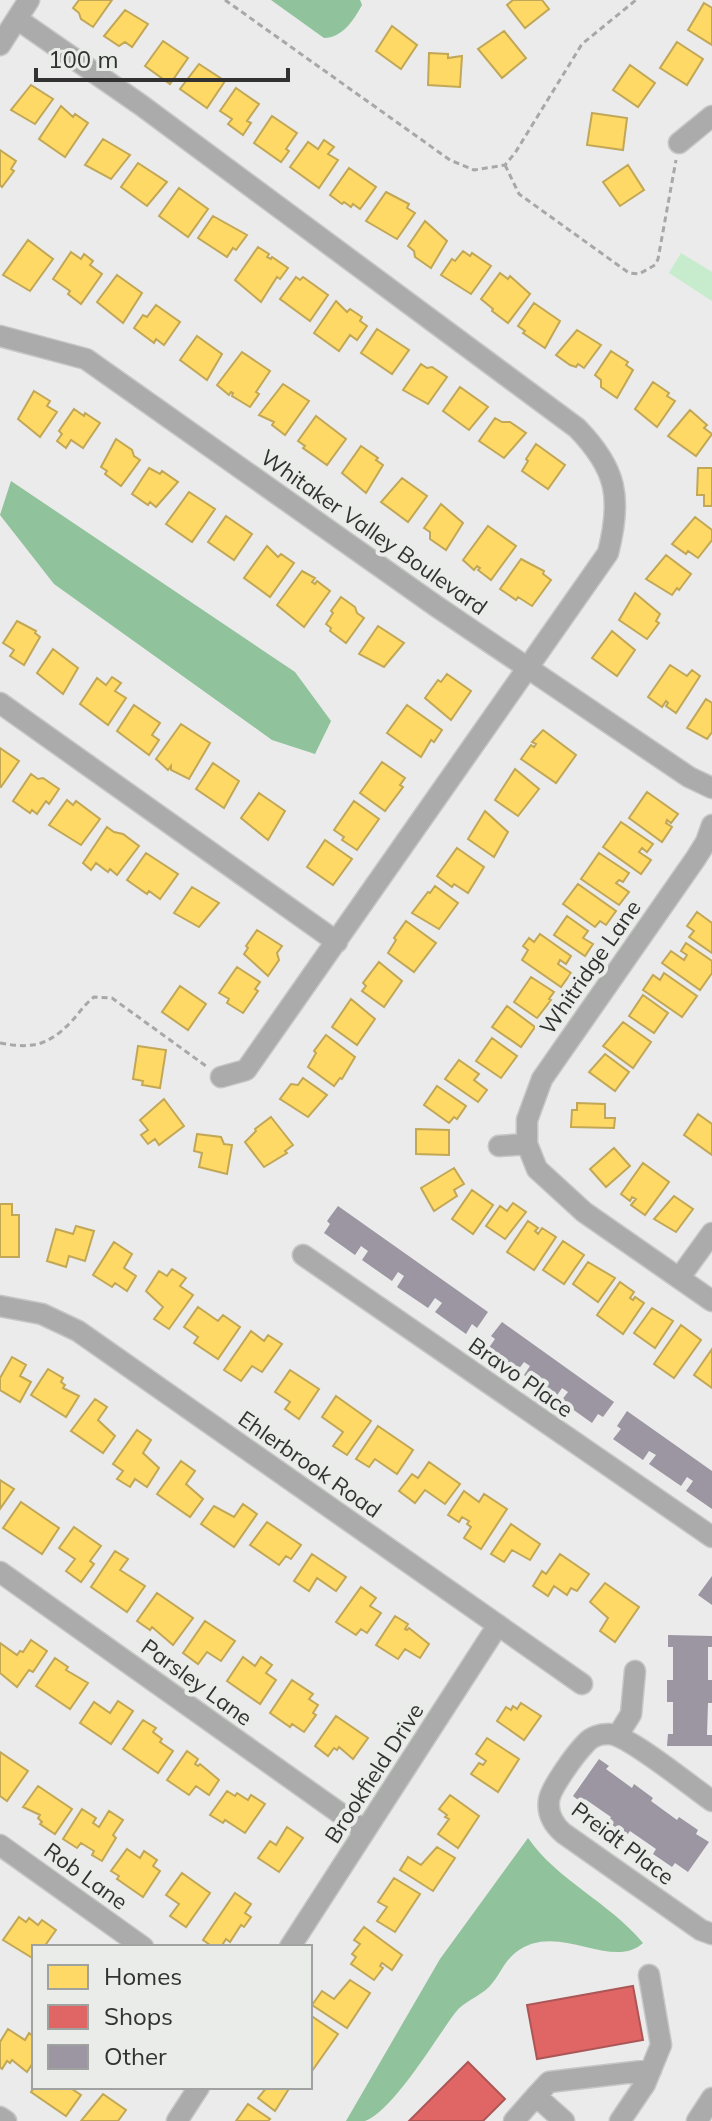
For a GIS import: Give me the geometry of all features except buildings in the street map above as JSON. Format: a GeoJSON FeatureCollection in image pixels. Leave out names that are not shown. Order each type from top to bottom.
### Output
{"type":"FeatureCollection","features":[{"type":"Feature","properties":{"kind":"street"},"geometry":{"type":"LineString","coordinates":[[0,45],[29,0]]}},
{"type":"Feature","properties":{"kind":"street"},"geometry":{"type":"LineString","coordinates":[[17,19],[141,105],[577,428],[598,449],[613,482],[616,523],[608,553],[246,1070],[221,1077]]}},
{"type":"Feature","properties":{"kind":"street"},"geometry":{"type":"LineString","coordinates":[[679,143],[712,116]]}},
{"type":"Feature","properties":{"kind":"street","name":"Whitaker Valley Boulevard"},"geometry":{"type":"LineString","coordinates":[[0,336],[86,359],[528,669],[689,777],[712,788]]}},
{"type":"Feature","properties":{"kind":"street"},"geometry":{"type":"LineString","coordinates":[[0,703],[337,942]]}},
{"type":"Feature","properties":{"kind":"street","name":"Whitridge Lane"},"geometry":{"type":"LineString","coordinates":[[527,1144],[527,1120],[542,1079],[696,858],[712,825]]}},
{"type":"Feature","properties":{"kind":"street"},"geometry":{"type":"LineString","coordinates":[[499,1146],[527,1144],[537,1169],[584,1212],[712,1301]]}},
{"type":"Feature","properties":{"kind":"street"},"geometry":{"type":"LineString","coordinates":[[680,1277],[712,1233]]}},
{"type":"Feature","properties":{"kind":"street","name":"Bravo Place"},"geometry":{"type":"LineString","coordinates":[[303,1255],[712,1537]]}},
{"type":"Feature","properties":{"kind":"street","name":"Ehlerbrook Road"},"geometry":{"type":"LineString","coordinates":[[0,1306],[42,1314],[84,1335],[582,1684]]}},
{"type":"Feature","properties":{"kind":"street","name":"Parsley Lane"},"geometry":{"type":"LineString","coordinates":[[0,1572],[365,1831]]}},
{"type":"Feature","properties":{"kind":"street","name":"Brookfield Drive"},"geometry":{"type":"LineString","coordinates":[[291,1945],[498,1625]]}},
{"type":"Feature","properties":{"kind":"street"},"geometry":{"type":"LineString","coordinates":[[635,1671],[631,1714],[618,1735],[712,1801]]}},
{"type":"Feature","properties":{"kind":"street","name":"Preidt Place"},"geometry":{"type":"LineString","coordinates":[[618,1735],[595,1736],[586,1742],[551,1791],[549,1812],[556,1826],[701,1930],[712,1934]]}},
{"type":"Feature","properties":{"kind":"street","name":"Rob Lane"},"geometry":{"type":"LineString","coordinates":[[0,1845],[140,1945]]}},
{"type":"Feature","properties":{"kind":"street"},"geometry":{"type":"LineString","coordinates":[[620,2121],[645,2084],[661,2045],[649,1975]]}},
{"type":"Feature","properties":{"kind":"street"},"geometry":{"type":"LineString","coordinates":[[514,2121],[549,2082],[651,2070]]}},
{"type":"Feature","properties":{"kind":"street"},"geometry":{"type":"LineString","coordinates":[[177,2121],[198,2089]]}},
{"type":"Feature","properties":{"kind":"street"},"geometry":{"type":"LineString","coordinates":[[536,2096],[564,2121]]}},
{"type":"Feature","properties":{"kind":"street"},"geometry":{"type":"LineString","coordinates":[[697,2121],[712,2098]]}},
{"type":"Feature","properties":{"kind":"street"},"geometry":{"type":"LineString","coordinates":[[0,2117],[6,2121]]}},
{"type":"Feature","properties":{"kind":"path"},"geometry":{"type":"LineString","coordinates":[[225,0],[450,160],[474,170],[505,165],[582,44],[636,0]]}},
{"type":"Feature","properties":{"kind":"path"},"geometry":{"type":"LineString","coordinates":[[505,165],[519,194],[629,273],[639,274],[655,265],[658,259],[679,143]]}},
{"type":"Feature","properties":{"kind":"path"},"geometry":{"type":"LineString","coordinates":[[0,1043],[25,1048],[38,1045],[71,1023],[94,997],[112,998],[221,1077]]}},
{"type":"Feature","properties":{"kind":"shaded area"},"geometry":{"type":"Polygon","coordinates":[[[271,0],[360,0],[362,5],[342,32],[324,38],[271,0]]]}},
{"type":"Feature","properties":{"kind":"shaded area"},"geometry":{"type":"Polygon","coordinates":[[[681,253],[712,272],[712,301],[669,273],[681,253]]]}},
{"type":"Feature","properties":{"kind":"shaded area"},"geometry":{"type":"Polygon","coordinates":[[[11,481],[295,672],[331,721],[315,754],[272,740],[54,584],[0,515],[11,481]]]}},
{"type":"Feature","properties":{"kind":"shaded area"},"geometry":{"type":"Polygon","coordinates":[[[528,1838],[554,1867],[615,1915],[643,1943],[630,1950],[616,1952],[548,1941],[531,1944],[515,1953],[489,1987],[455,2013],[389,2103],[365,2121],[346,2121],[440,1959],[528,1838]]]}}]}
